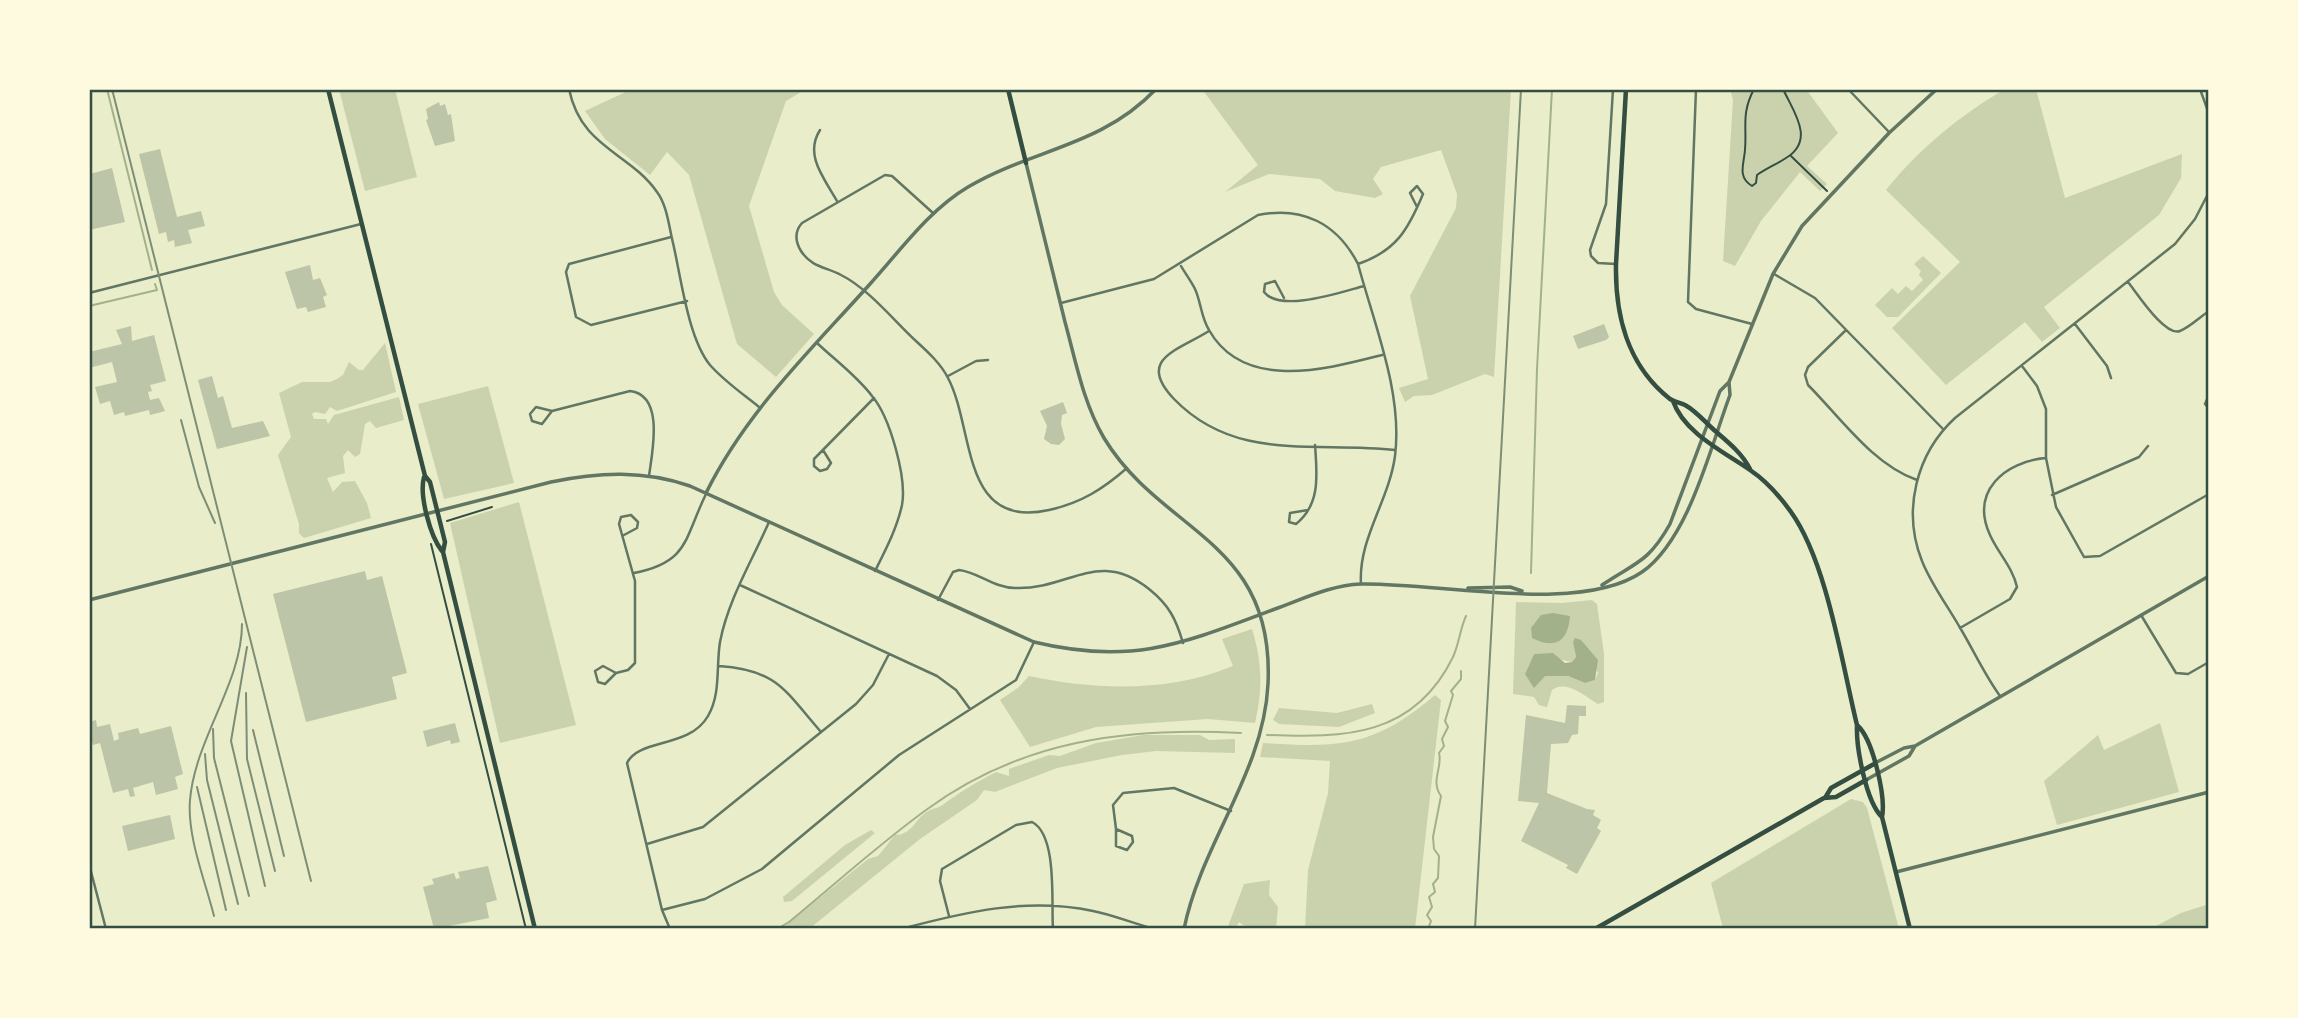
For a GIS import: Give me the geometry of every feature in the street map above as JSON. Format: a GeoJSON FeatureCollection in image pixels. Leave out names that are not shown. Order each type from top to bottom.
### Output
{"type":"FeatureCollection","features":[{"type":"Feature","properties":{"kind":"main road"},"geometry":{"type":"LineString","coordinates":[[328,89],[425,476],[430,482],[438,513],[444,542],[443,552],[535,929]]}},
{"type":"Feature","properties":{"kind":"main road"},"geometry":{"type":"LineString","coordinates":[[1008,89],[1026,163]]}},
{"type":"Feature","properties":{"kind":"main road"},"geometry":{"type":"LineString","coordinates":[[1626,89],[1616,264],[1617,309],[1629,345],[1648,377],[1673,401],[1685,405],[1744,457],[1750,470],[1791,512],[1817,563],[1857,725],[1856,740],[1866,780],[1874,810],[1882,817]]}},
{"type":"Feature","properties":{"kind":"main road"},"geometry":{"type":"LineString","coordinates":[[1673,401],[1678,415],[1735,463],[1750,470]]}},
{"type":"Feature","properties":{"kind":"main road"},"geometry":{"type":"LineString","coordinates":[[425,476],[422,485],[429,515],[436,544],[443,552]]}},
{"type":"Feature","properties":{"kind":"main road"},"geometry":{"type":"LineString","coordinates":[[1857,725],[1866,734],[1877,775],[1884,807],[1882,817],[1910,929]]}},
{"type":"Feature","properties":{"kind":"main road"},"geometry":{"type":"LineString","coordinates":[[1824,798],[1831,788],[1874,764]]}},
{"type":"Feature","properties":{"kind":"main road"},"geometry":{"type":"LineString","coordinates":[[1595,929],[1824,798],[1836,797],[1866,780]]}},
{"type":"Feature","properties":{"kind":"street"},"geometry":{"type":"LineString","coordinates":[[569,89],[571,101],[597,142],[657,191],[672,236],[698,342],[709,364],[759,407]]}},
{"type":"Feature","properties":{"kind":"street"},"geometry":{"type":"LineString","coordinates":[[634,573],[672,560],[725,457],[759,407],[934,213],[973,184],[1104,130],[1126,117],[1156,89]]}},
{"type":"Feature","properties":{"kind":"street"},"geometry":{"type":"LineString","coordinates":[[1613,89],[1606,204],[1590,250],[1591,256],[1598,263],[1616,264]]}},
{"type":"Feature","properties":{"kind":"street"},"geometry":{"type":"LineString","coordinates":[[1696,89],[1688,302],[1696,309],[1752,324]]}},
{"type":"Feature","properties":{"kind":"street"},"geometry":{"type":"LineString","coordinates":[[1848,89],[1889,132]]}},
{"type":"Feature","properties":{"kind":"street"},"geometry":{"type":"LineString","coordinates":[[1600,586],[1631,570],[1662,539],[1720,391],[1729,382],[1773,274],[1802,226],[1889,132],[1937,89]]}},
{"type":"Feature","properties":{"kind":"street"},"geometry":{"type":"LineString","coordinates":[[2200,89],[2209,114]]}},
{"type":"Feature","properties":{"kind":"street"},"geometry":{"type":"LineString","coordinates":[[820,130],[813,141],[814,157],[837,201]]}},
{"type":"Feature","properties":{"kind":"street"},"geometry":{"type":"LineString","coordinates":[[1026,163],[1088,405],[1105,438],[1127,468],[1223,552],[1246,585],[1259,615],[1266,644],[1268,688],[1259,729],[1230,811],[1198,879],[1184,929]]}},
{"type":"Feature","properties":{"kind":"street"},"geometry":{"type":"LineString","coordinates":[[934,213],[892,176],[885,175],[802,222],[797,228],[797,242],[802,253],[815,265],[845,277],[863,292],[933,358],[948,376],[957,399],[979,483],[989,498],[1001,506],[1025,513],[1079,502],[1093,495],[1127,468]]}},
{"type":"Feature","properties":{"kind":"street"},"geometry":{"type":"LineString","coordinates":[[1358,264],[1379,257],[1393,247],[1417,207],[1423,194],[1417,186],[1410,193],[1417,207]]}},
{"type":"Feature","properties":{"kind":"street"},"geometry":{"type":"LineString","coordinates":[[2000,696],[1931,579],[1917,544],[1913,526],[1917,480],[1922,464],[1944,429],[2182,237],[2208,194]]}},
{"type":"Feature","properties":{"kind":"street"},"geometry":{"type":"LineString","coordinates":[[1061,303],[1143,282],[1180,265],[1243,222],[1258,215],[1285,211],[1325,224],[1343,239],[1358,264],[1396,414],[1395,450],[1390,474],[1361,559],[1361,584]]}},
{"type":"Feature","properties":{"kind":"street"},"geometry":{"type":"LineString","coordinates":[[89,293],[361,224]]}},
{"type":"Feature","properties":{"kind":"street"},"geometry":{"type":"LineString","coordinates":[[672,236],[576,260],[566,272],[576,317],[586,324],[687,301]]}},
{"type":"Feature","properties":{"kind":"street"},"geometry":{"type":"LineString","coordinates":[[1180,265],[1195,289],[1209,331],[1241,360],[1274,370],[1321,370],[1382,355]]}},
{"type":"Feature","properties":{"kind":"street"},"geometry":{"type":"LineString","coordinates":[[1773,274],[1815,298],[1944,429]]}},
{"type":"Feature","properties":{"kind":"street"},"geometry":{"type":"LineString","coordinates":[[1284,298],[1280,285],[1275,281],[1265,284],[1266,295],[1296,301],[1318,299],[1364,286]]}},
{"type":"Feature","properties":{"kind":"street"},"geometry":{"type":"LineString","coordinates":[[2128,282],[2163,326],[2172,331],[2181,330],[2209,311]]}},
{"type":"Feature","properties":{"kind":"street"},"geometry":{"type":"LineString","coordinates":[[2075,324],[2107,366],[2111,378]]}},
{"type":"Feature","properties":{"kind":"street"},"geometry":{"type":"LineString","coordinates":[[1846,330],[1808,367],[1805,375],[1808,384],[1884,462],[1901,475],[1917,480]]}},
{"type":"Feature","properties":{"kind":"street"},"geometry":{"type":"LineString","coordinates":[[1209,331],[1163,360],[1158,366],[1157,377],[1195,418],[1234,439],[1265,446],[1315,445],[1395,450]]}},
{"type":"Feature","properties":{"kind":"street"},"geometry":{"type":"LineString","coordinates":[[817,343],[874,398],[886,419],[894,446],[902,501],[898,520],[875,571]]}},
{"type":"Feature","properties":{"kind":"street"},"geometry":{"type":"LineString","coordinates":[[948,376],[976,361],[988,359]]}},
{"type":"Feature","properties":{"kind":"street"},"geometry":{"type":"LineString","coordinates":[[2022,366],[2037,386],[2046,409],[2046,458],[2052,495],[2063,523],[2081,554],[2094,559],[2209,494]]}},
{"type":"Feature","properties":{"kind":"street"},"geometry":{"type":"LineString","coordinates":[[89,600],[584,475],[649,476],[679,482],[706,493],[1034,642],[1082,652],[1109,654],[1158,650],[1327,590],[1361,584],[1462,589],[1510,596],[1525,592],[1572,593],[1617,585],[1634,577],[1669,545],[1685,517],[1730,394],[1729,382]]}},
{"type":"Feature","properties":{"kind":"street"},"geometry":{"type":"LineString","coordinates":[[552,411],[548,419],[539,425],[530,417],[536,407],[552,411],[630,391],[646,397],[654,434],[649,476]]}},
{"type":"Feature","properties":{"kind":"street"},"geometry":{"type":"LineString","coordinates":[[2209,395],[2205,404],[2209,409]]}},
{"type":"Feature","properties":{"kind":"street"},"geometry":{"type":"LineString","coordinates":[[823,450],[831,463],[827,470],[820,471],[814,466],[814,459],[874,398]]}},
{"type":"Feature","properties":{"kind":"street"},"geometry":{"type":"LineString","coordinates":[[1308,510],[1290,513],[1289,522],[1296,524],[1308,510],[1317,487],[1315,445]]}},
{"type":"Feature","properties":{"kind":"street"},"geometry":{"type":"LineString","coordinates":[[2052,495],[2139,457],[2148,446]]}},
{"type":"Feature","properties":{"kind":"street"},"geometry":{"type":"LineString","coordinates":[[1960,628],[2010,599],[2017,587],[1985,520],[1986,501],[1992,486],[2001,474],[2019,463],[2046,458]]}},
{"type":"Feature","properties":{"kind":"street"},"geometry":{"type":"LineString","coordinates":[[616,673],[603,666],[594,674],[596,680],[603,684],[635,663],[634,573],[619,520],[631,515],[638,522],[636,528],[624,536]]}},
{"type":"Feature","properties":{"kind":"street"},"geometry":{"type":"LineString","coordinates":[[670,929],[662,910],[627,763],[631,755],[639,751],[679,740],[698,728],[708,716],[713,703],[720,644],[740,585],[769,522]]}},
{"type":"Feature","properties":{"kind":"street"},"geometry":{"type":"LineString","coordinates":[[938,600],[953,572],[958,570],[996,585],[1015,588],[1091,571],[1117,571],[1137,579],[1168,607],[1183,643]]}},
{"type":"Feature","properties":{"kind":"street"},"geometry":{"type":"LineString","coordinates":[[1874,764],[1904,748],[1915,746],[2209,576]]}},
{"type":"Feature","properties":{"kind":"street"},"geometry":{"type":"LineString","coordinates":[[740,585],[944,679],[957,690],[970,709]]}},
{"type":"Feature","properties":{"kind":"street"},"geometry":{"type":"LineString","coordinates":[[1462,589],[1478,586],[1510,587],[1525,592]]}},
{"type":"Feature","properties":{"kind":"street"},"geometry":{"type":"LineString","coordinates":[[2141,615],[2176,673],[2188,674],[2209,662]]}},
{"type":"Feature","properties":{"kind":"street"},"geometry":{"type":"LineString","coordinates":[[662,910],[705,900],[762,869],[899,755],[1016,680],[1034,642]]}},
{"type":"Feature","properties":{"kind":"street"},"geometry":{"type":"LineString","coordinates":[[647,844],[704,827],[866,694],[890,654]]}},
{"type":"Feature","properties":{"kind":"street"},"geometry":{"type":"LineString","coordinates":[[719,666],[766,674],[779,683],[821,732]]}},
{"type":"Feature","properties":{"kind":"street"},"geometry":{"type":"LineString","coordinates":[[1866,780],[1909,756],[1915,746]]}},
{"type":"Feature","properties":{"kind":"street"},"geometry":{"type":"LineString","coordinates":[[1116,829],[1132,836],[1133,842],[1127,850],[1116,846],[1114,804],[1123,793],[1174,788],[1230,811]]}},
{"type":"Feature","properties":{"kind":"street"},"geometry":{"type":"LineString","coordinates":[[1896,872],[2209,792]]}},
{"type":"Feature","properties":{"kind":"street"},"geometry":{"type":"LineString","coordinates":[[949,916],[940,881],[942,869],[1016,825],[1028,822],[1041,829],[1053,874],[1053,929]]}},
{"type":"Feature","properties":{"kind":"street"},"geometry":{"type":"LineString","coordinates":[[89,864],[106,929]]}},
{"type":"Feature","properties":{"kind":"street"},"geometry":{"type":"LineString","coordinates":[[901,929],[949,916],[1012,905],[1054,906],[1093,911],[1155,929]]}},
{"type":"Feature","properties":{"kind":"path"},"geometry":{"type":"LineString","coordinates":[[1754,89],[1743,123],[1745,148],[1741,167],[1746,182],[1754,186],[1757,175],[1791,155],[1801,138],[1802,127],[1783,89],[1771,89]]}},
{"type":"Feature","properties":{"kind":"path"},"geometry":{"type":"LineString","coordinates":[[1791,155],[1831,195]]}},
{"type":"Feature","properties":{"kind":"path"},"geometry":{"type":"LineString","coordinates":[[447,522],[492,507]]}},
{"type":"Feature","properties":{"kind":"path"},"geometry":{"type":"LineString","coordinates":[[431,541],[526,929]]}},
{"type":"Feature","properties":{"kind":"shaded area"},"geometry":{"type":"Polygon","coordinates":[[[339,89],[395,89],[417,177],[365,191],[339,89]]]}},
{"type":"Feature","properties":{"kind":"shaded area"},"geometry":{"type":"Polygon","coordinates":[[[632,89],[806,89],[786,101],[749,206],[774,292],[782,305],[814,334],[776,377],[737,344],[689,175],[667,152],[650,175],[605,139],[585,111],[632,89]]]}},
{"type":"Feature","properties":{"kind":"shaded area"},"geometry":{"type":"Polygon","coordinates":[[[1202,89],[1511,89],[1494,377],[1485,374],[1432,395],[1414,396],[1405,402],[1399,388],[1428,379],[1410,296],[1456,208],[1457,194],[1441,150],[1381,167],[1373,179],[1383,194],[1375,198],[1335,191],[1320,179],[1269,174],[1225,192],[1258,165],[1202,89]]]}},
{"type":"Feature","properties":{"kind":"shaded area"},"geometry":{"type":"Polygon","coordinates":[[[1730,89],[1806,89],[1838,133],[1807,166],[1827,184],[1820,191],[1800,172],[1761,221],[1735,266],[1723,261],[1733,100],[1730,89]]]}},
{"type":"Feature","properties":{"kind":"shaded area"},"geometry":{"type":"Polygon","coordinates":[[[2005,89],[2036,89],[2065,198],[2182,154],[2181,178],[2159,215],[2044,307],[2060,328],[2042,342],[2025,322],[1946,385],[1892,328],[1960,262],[1886,190],[1941,134],[2005,89]]]}},
{"type":"Feature","properties":{"kind":"shaded area"},"geometry":{"type":"Polygon","coordinates":[[[1923,256],[1941,273],[1898,317],[1887,317],[1875,305],[1892,288],[1898,294],[1906,286],[1912,291],[1923,280],[1919,275],[1921,271],[1914,264],[1923,256]]]}},
{"type":"Feature","properties":{"kind":"shaded area"},"geometry":{"type":"Polygon","coordinates":[[[385,343],[396,392],[337,411],[330,407],[325,414],[312,414],[314,419],[326,419],[328,424],[334,415],[399,397],[404,420],[376,428],[370,421],[365,424],[360,454],[355,457],[348,450],[343,456],[345,473],[327,478],[333,492],[342,482],[355,481],[367,503],[371,518],[304,538],[299,533],[299,524],[278,455],[291,437],[279,393],[302,382],[330,382],[337,379],[343,375],[349,362],[363,370],[385,343]]]}},
{"type":"Feature","properties":{"kind":"shaded area"},"geometry":{"type":"Polygon","coordinates":[[[488,386],[514,483],[444,499],[418,404],[488,386]]]}},
{"type":"Feature","properties":{"kind":"shaded area"},"geometry":{"type":"Polygon","coordinates":[[[519,502],[576,725],[500,743],[450,523],[519,502]]]}},
{"type":"Feature","properties":{"kind":"shaded area"},"geometry":{"type":"Polygon","coordinates":[[[1592,600],[1597,604],[1604,654],[1604,702],[1598,704],[1564,686],[1552,690],[1547,707],[1539,705],[1534,697],[1513,694],[1516,602],[1562,603],[1592,600]],[[1581,640],[1574,647],[1576,657],[1572,662],[1534,654],[1525,674],[1568,676],[1585,683],[1595,680],[1598,673],[1581,640]]]}},
{"type":"Feature","properties":{"kind":"shaded area"},"geometry":{"type":"Polygon","coordinates":[[[1553,613],[1570,616],[1563,638],[1547,643],[1532,638],[1531,628],[1541,615],[1553,613]]]}},
{"type":"Feature","properties":{"kind":"shaded area"},"geometry":{"type":"Polygon","coordinates":[[[1252,629],[1260,675],[1255,723],[1208,719],[1096,727],[1030,747],[1000,700],[1029,676],[1080,684],[1131,686],[1157,685],[1208,675],[1233,666],[1222,639],[1252,629]]]}},
{"type":"Feature","properties":{"kind":"shaded area"},"geometry":{"type":"Polygon","coordinates":[[[1575,638],[1581,640],[1598,660],[1595,680],[1585,683],[1568,676],[1545,676],[1534,688],[1525,674],[1534,654],[1553,653],[1565,663],[1572,662],[1576,657],[1573,642],[1575,638]]]}},
{"type":"Feature","properties":{"kind":"shaded area"},"geometry":{"type":"Polygon","coordinates":[[[1435,695],[1441,700],[1415,929],[1305,929],[1308,870],[1328,793],[1330,761],[1260,757],[1263,743],[1314,745],[1355,740],[1393,725],[1435,695]]]}},
{"type":"Feature","properties":{"kind":"shaded area"},"geometry":{"type":"Polygon","coordinates":[[[1372,704],[1375,713],[1339,727],[1279,724],[1273,720],[1279,708],[1337,713],[1372,704]]]}},
{"type":"Feature","properties":{"kind":"shaded area"},"geometry":{"type":"Polygon","coordinates":[[[2160,723],[2179,792],[2057,825],[2044,781],[2098,735],[2104,750],[2160,723]]]}},
{"type":"Feature","properties":{"kind":"shaded area"},"geometry":{"type":"Polygon","coordinates":[[[1143,735],[1200,735],[1209,740],[1235,739],[1235,753],[1156,751],[1122,755],[1057,768],[995,792],[984,790],[977,800],[920,839],[809,929],[781,929],[868,859],[878,856],[895,835],[912,827],[927,811],[942,806],[996,772],[1009,776],[1009,769],[1049,755],[1060,756],[1096,743],[1143,735]]]}},
{"type":"Feature","properties":{"kind":"shaded area"},"geometry":{"type":"Polygon","coordinates":[[[1851,799],[1863,802],[1867,808],[1899,929],[1723,928],[1711,883],[1851,799]]]}},
{"type":"Feature","properties":{"kind":"shaded area"},"geometry":{"type":"Polygon","coordinates":[[[871,830],[875,833],[792,901],[784,902],[783,897],[845,845],[871,830]]]}},
{"type":"Feature","properties":{"kind":"shaded area"},"geometry":{"type":"Polygon","coordinates":[[[1270,880],[1269,895],[1278,907],[1276,929],[1248,929],[1239,922],[1235,929],[1227,929],[1244,884],[1270,880]]]}},
{"type":"Feature","properties":{"kind":"shaded area"},"geometry":{"type":"Polygon","coordinates":[[[2209,904],[2209,929],[2150,929],[2181,913],[2209,904]]]}},
{"type":"Feature","properties":{"kind":"building"},"geometry":{"type":"Polygon","coordinates":[[[439,102],[440,106],[445,104],[448,115],[451,114],[455,141],[435,146],[426,120],[426,109],[439,102]]]}},
{"type":"Feature","properties":{"kind":"building"},"geometry":{"type":"Polygon","coordinates":[[[160,149],[177,217],[201,211],[205,226],[188,230],[192,243],[175,247],[174,240],[168,242],[166,232],[159,234],[139,154],[160,149]]]}},
{"type":"Feature","properties":{"kind":"building"},"geometry":{"type":"Polygon","coordinates":[[[112,168],[125,222],[89,230],[89,186],[92,184],[90,174],[112,168]]]}},
{"type":"Feature","properties":{"kind":"building"},"geometry":{"type":"Polygon","coordinates":[[[310,265],[313,280],[320,278],[327,295],[323,297],[326,307],[308,312],[306,307],[297,309],[285,272],[310,265]]]}},
{"type":"Feature","properties":{"kind":"building"},"geometry":{"type":"Polygon","coordinates":[[[1604,324],[1609,337],[1606,340],[1578,349],[1573,336],[1604,324]]]}},
{"type":"Feature","properties":{"kind":"building"},"geometry":{"type":"Polygon","coordinates":[[[131,326],[132,341],[154,335],[166,381],[150,385],[152,391],[148,392],[150,400],[159,398],[165,411],[150,415],[149,410],[125,416],[124,412],[114,415],[110,401],[100,404],[95,387],[117,382],[112,362],[89,368],[89,352],[122,344],[116,330],[131,326]]]}},
{"type":"Feature","properties":{"kind":"building"},"geometry":{"type":"Polygon","coordinates":[[[212,376],[218,398],[223,396],[232,428],[263,421],[270,436],[217,449],[198,380],[212,376]]]}},
{"type":"Feature","properties":{"kind":"building"},"geometry":{"type":"Polygon","coordinates":[[[1063,402],[1067,413],[1062,415],[1061,424],[1065,439],[1059,445],[1051,444],[1044,439],[1047,426],[1040,411],[1063,402]]]}},
{"type":"Feature","properties":{"kind":"building"},"geometry":{"type":"Polygon","coordinates":[[[365,571],[367,580],[382,576],[407,673],[392,677],[397,699],[306,722],[273,594],[365,571]]]}},
{"type":"Feature","properties":{"kind":"building"},"geometry":{"type":"Polygon","coordinates":[[[1567,705],[1586,706],[1586,716],[1579,716],[1578,734],[1572,735],[1568,743],[1551,744],[1547,793],[1595,810],[1593,815],[1601,820],[1597,828],[1601,831],[1577,874],[1566,868],[1568,865],[1521,841],[1539,803],[1518,801],[1526,715],[1565,723],[1567,705]]]}},
{"type":"Feature","properties":{"kind":"building"},"geometry":{"type":"Polygon","coordinates":[[[96,720],[97,727],[110,724],[114,741],[119,739],[118,733],[138,728],[140,734],[171,726],[183,774],[175,777],[178,789],[156,795],[153,782],[133,788],[135,796],[130,797],[128,789],[113,793],[100,743],[93,745],[89,731],[89,722],[96,720]]]}},
{"type":"Feature","properties":{"kind":"building"},"geometry":{"type":"Polygon","coordinates":[[[455,723],[460,742],[451,744],[450,740],[427,747],[423,731],[455,723]]]}},
{"type":"Feature","properties":{"kind":"building"},"geometry":{"type":"Polygon","coordinates":[[[170,815],[175,839],[128,851],[122,826],[170,815]]]}},
{"type":"Feature","properties":{"kind":"building"},"geometry":{"type":"Polygon","coordinates":[[[488,866],[497,900],[486,903],[489,918],[434,929],[423,887],[434,884],[432,879],[454,873],[456,879],[460,878],[458,872],[488,866]]]}},
{"type":"Feature","properties":{"kind":"waterway"},"geometry":{"type":"LineString","coordinates":[[107,89],[152,270]]}},
{"type":"Feature","properties":{"kind":"waterway"},"geometry":{"type":"LineString","coordinates":[[1531,573],[1537,369],[1552,89]]}},
{"type":"Feature","properties":{"kind":"waterway"},"geometry":{"type":"LineString","coordinates":[[89,306],[157,290],[155,284]]}},
{"type":"Feature","properties":{"kind":"waterway"},"geometry":{"type":"LineString","coordinates":[[1267,735],[1350,733],[1398,718],[1418,703],[1437,683],[1453,657],[1466,616]]}},
{"type":"Feature","properties":{"kind":"waterway"},"geometry":{"type":"LineString","coordinates":[[1428,929],[1431,921],[1427,915],[1432,907],[1429,897],[1435,892],[1433,884],[1438,878],[1439,856],[1434,849],[1433,837],[1441,796],[1437,785],[1439,753],[1444,746],[1442,739],[1448,727],[1445,721],[1453,695],[1451,691],[1461,679],[1461,671]]}},
{"type":"Feature","properties":{"kind":"waterway"},"geometry":{"type":"LineString","coordinates":[[777,929],[926,810],[962,786],[999,768],[1037,753],[1116,736],[1241,733]]}},
{"type":"Feature","properties":{"kind":"railway"},"geometry":{"type":"LineString","coordinates":[[112,89],[311,881]]}},
{"type":"Feature","properties":{"kind":"railway"},"geometry":{"type":"LineString","coordinates":[[1475,929],[1521,89]]}},
{"type":"Feature","properties":{"kind":"railway"},"geometry":{"type":"LineString","coordinates":[[181,420],[199,487],[215,523]]}},
{"type":"Feature","properties":{"kind":"railway"},"geometry":{"type":"LineString","coordinates":[[214,916],[191,829],[190,800],[200,755],[235,668],[242,624]]}},
{"type":"Feature","properties":{"kind":"railway"},"geometry":{"type":"LineString","coordinates":[[247,647],[231,741],[265,886]]}},
{"type":"Feature","properties":{"kind":"railway"},"geometry":{"type":"LineString","coordinates":[[246,693],[247,759],[275,871]]}},
{"type":"Feature","properties":{"kind":"railway"},"geometry":{"type":"LineString","coordinates":[[213,729],[214,758],[249,896]]}},
{"type":"Feature","properties":{"kind":"railway"},"geometry":{"type":"LineString","coordinates":[[253,730],[284,856]]}},
{"type":"Feature","properties":{"kind":"railway"},"geometry":{"type":"LineString","coordinates":[[205,754],[207,780],[238,904]]}},
{"type":"Feature","properties":{"kind":"railway"},"geometry":{"type":"LineString","coordinates":[[197,787],[226,910]]}}]}
